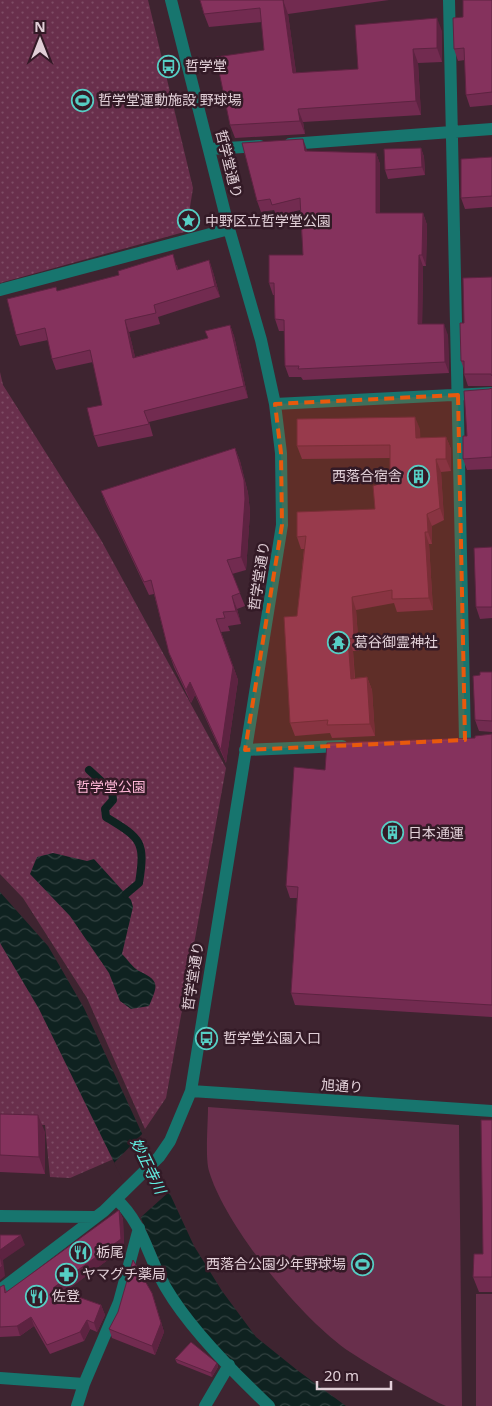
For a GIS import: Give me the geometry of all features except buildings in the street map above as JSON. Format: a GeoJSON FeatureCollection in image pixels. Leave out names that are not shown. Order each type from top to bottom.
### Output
{"type":"FeatureCollection","features":[{"type":"Feature","properties":{"kind":"street","name":"哲学堂通り"},"geometry":{"type":"LineString","coordinates":[[116,1199],[159,1157],[170,1141],[191,1091],[282,526],[281,453],[275,404],[261,340],[229,229],[171,0]]}},
{"type":"Feature","properties":{"kind":"street"},"geometry":{"type":"LineString","coordinates":[[449,0],[464,740]]}},
{"type":"Feature","properties":{"kind":"street"},"geometry":{"type":"LineString","coordinates":[[210,149],[492,129]]}},
{"type":"Feature","properties":{"kind":"street"},"geometry":{"type":"LineString","coordinates":[[0,290],[229,229]]}},
{"type":"Feature","properties":{"kind":"street"},"geometry":{"type":"LineString","coordinates":[[275,404],[492,393]]}},
{"type":"Feature","properties":{"kind":"street"},"geometry":{"type":"LineString","coordinates":[[245,750],[358,745]]}},
{"type":"Feature","properties":{"kind":"street","name":"旭通り"},"geometry":{"type":"LineString","coordinates":[[191,1091],[492,1111]]}},
{"type":"Feature","properties":{"kind":"street"},"geometry":{"type":"LineString","coordinates":[[0,1290],[116,1199],[128,1210],[139,1228],[166,1288],[205,1340],[269,1406]]}},
{"type":"Feature","properties":{"kind":"street"},"geometry":{"type":"LineString","coordinates":[[0,1216],[94,1217]]}},
{"type":"Feature","properties":{"kind":"street"},"geometry":{"type":"LineString","coordinates":[[77,1406],[84,1384],[119,1302],[139,1228]]}},
{"type":"Feature","properties":{"kind":"street"},"geometry":{"type":"LineString","coordinates":[[204,1406],[229,1365]]}},
{"type":"Feature","properties":{"kind":"street"},"geometry":{"type":"LineString","coordinates":[[0,1378],[84,1384]]}},
{"type":"Feature","properties":{"kind":"highlighted area"},"geometry":{"type":"Polygon","coordinates":[[[458,395],[465,740],[245,750],[282,525],[281,453],[275,404],[458,395]]]}},
{"type":"Feature","properties":{"kind":"green space","name":"哲学堂運動施設 野球場"},"geometry":{"type":"Polygon","coordinates":[[[0,0],[148,0],[193,188],[190,207],[195,229],[0,283],[0,0]]]}},
{"type":"Feature","properties":{"kind":"green space","name":"哲学堂公園"},"geometry":{"type":"Polygon","coordinates":[[[0,372],[3,385],[101,540],[226,768],[166,1098],[145,1129],[87,998],[23,898],[0,874],[0,372]]]}},
{"type":"Feature","properties":{"kind":"green space"},"geometry":{"type":"Polygon","coordinates":[[[0,940],[43,1009],[116,1158],[70,1178],[50,1177],[45,1125],[0,1124],[0,940]]]}},
{"type":"Feature","properties":{"kind":"green space","name":"西落合公園少年野球場"},"geometry":{"type":"Polygon","coordinates":[[[208,1107],[459,1125],[462,1406],[446,1406],[439,1403],[361,1359],[331,1338],[289,1296],[248,1244],[218,1193],[208,1165],[208,1107]]]}},
{"type":"Feature","properties":{"kind":"green space"},"geometry":{"type":"Polygon","coordinates":[[[476,1294],[492,1294],[492,1406],[476,1406],[476,1294]]]}},
{"type":"Feature","properties":{"kind":"water"},"geometry":{"type":"Polygon","coordinates":[[[53,853],[87,861],[94,859],[131,900],[133,907],[122,954],[135,968],[154,981],[154,993],[149,1006],[131,1009],[120,1001],[109,973],[70,916],[30,874],[37,857],[53,853]]]}},
{"type":"Feature","properties":{"kind":"water","name":"妙正寺川"},"geometry":{"type":"Polygon","coordinates":[[[0,892],[48,946],[84,1008],[194,1246],[222,1291],[256,1337],[346,1406],[276,1406],[208,1337],[171,1288],[137,1209],[39,1009],[0,943],[0,892]]]}},
{"type":"Feature","properties":{"kind":"pier"},"geometry":{"type":"Polygon","coordinates":[[[144,1132],[170,1191],[140,1218],[114,1163],[144,1132]]]}},
{"type":"Feature","properties":{"kind":"waterway"},"geometry":{"type":"LineString","coordinates":[[89,770],[112,791],[113,800],[105,809],[106,817],[133,836],[141,849],[142,858],[139,883],[126,894]]}},
{"type":"Feature","properties":{"kind":"place","name":"哲学堂"},"geometry":{"type":"Point","coordinates":[169,66]}},
{"type":"Feature","properties":{"kind":"place","name":"哲学堂運動施設 野球場"},"geometry":{"type":"Point","coordinates":[82,100]}},
{"type":"Feature","properties":{"kind":"place","name":"中野区立哲学堂公園"},"geometry":{"type":"Point","coordinates":[189,221]}},
{"type":"Feature","properties":{"kind":"place","name":"西落合宿舎"},"geometry":{"type":"Point","coordinates":[418,476]}},
{"type":"Feature","properties":{"kind":"place","name":"葛谷御霊神社"},"geometry":{"type":"Point","coordinates":[338,642]}},
{"type":"Feature","properties":{"kind":"place","name":"日本通運"},"geometry":{"type":"Point","coordinates":[392,833]}},
{"type":"Feature","properties":{"kind":"place","name":"哲学堂公園入口"},"geometry":{"type":"Point","coordinates":[207,1038]}},
{"type":"Feature","properties":{"kind":"place","name":"栃尾"},"geometry":{"type":"Point","coordinates":[80,1252]}},
{"type":"Feature","properties":{"kind":"place","name":"西落合公園少年野球場"},"geometry":{"type":"Point","coordinates":[362,1264]}},
{"type":"Feature","properties":{"kind":"place","name":"ヤマグチ薬局"},"geometry":{"type":"Point","coordinates":[66,1274]}},
{"type":"Feature","properties":{"kind":"place","name":"佐登"},"geometry":{"type":"Point","coordinates":[36,1296]}}]}
